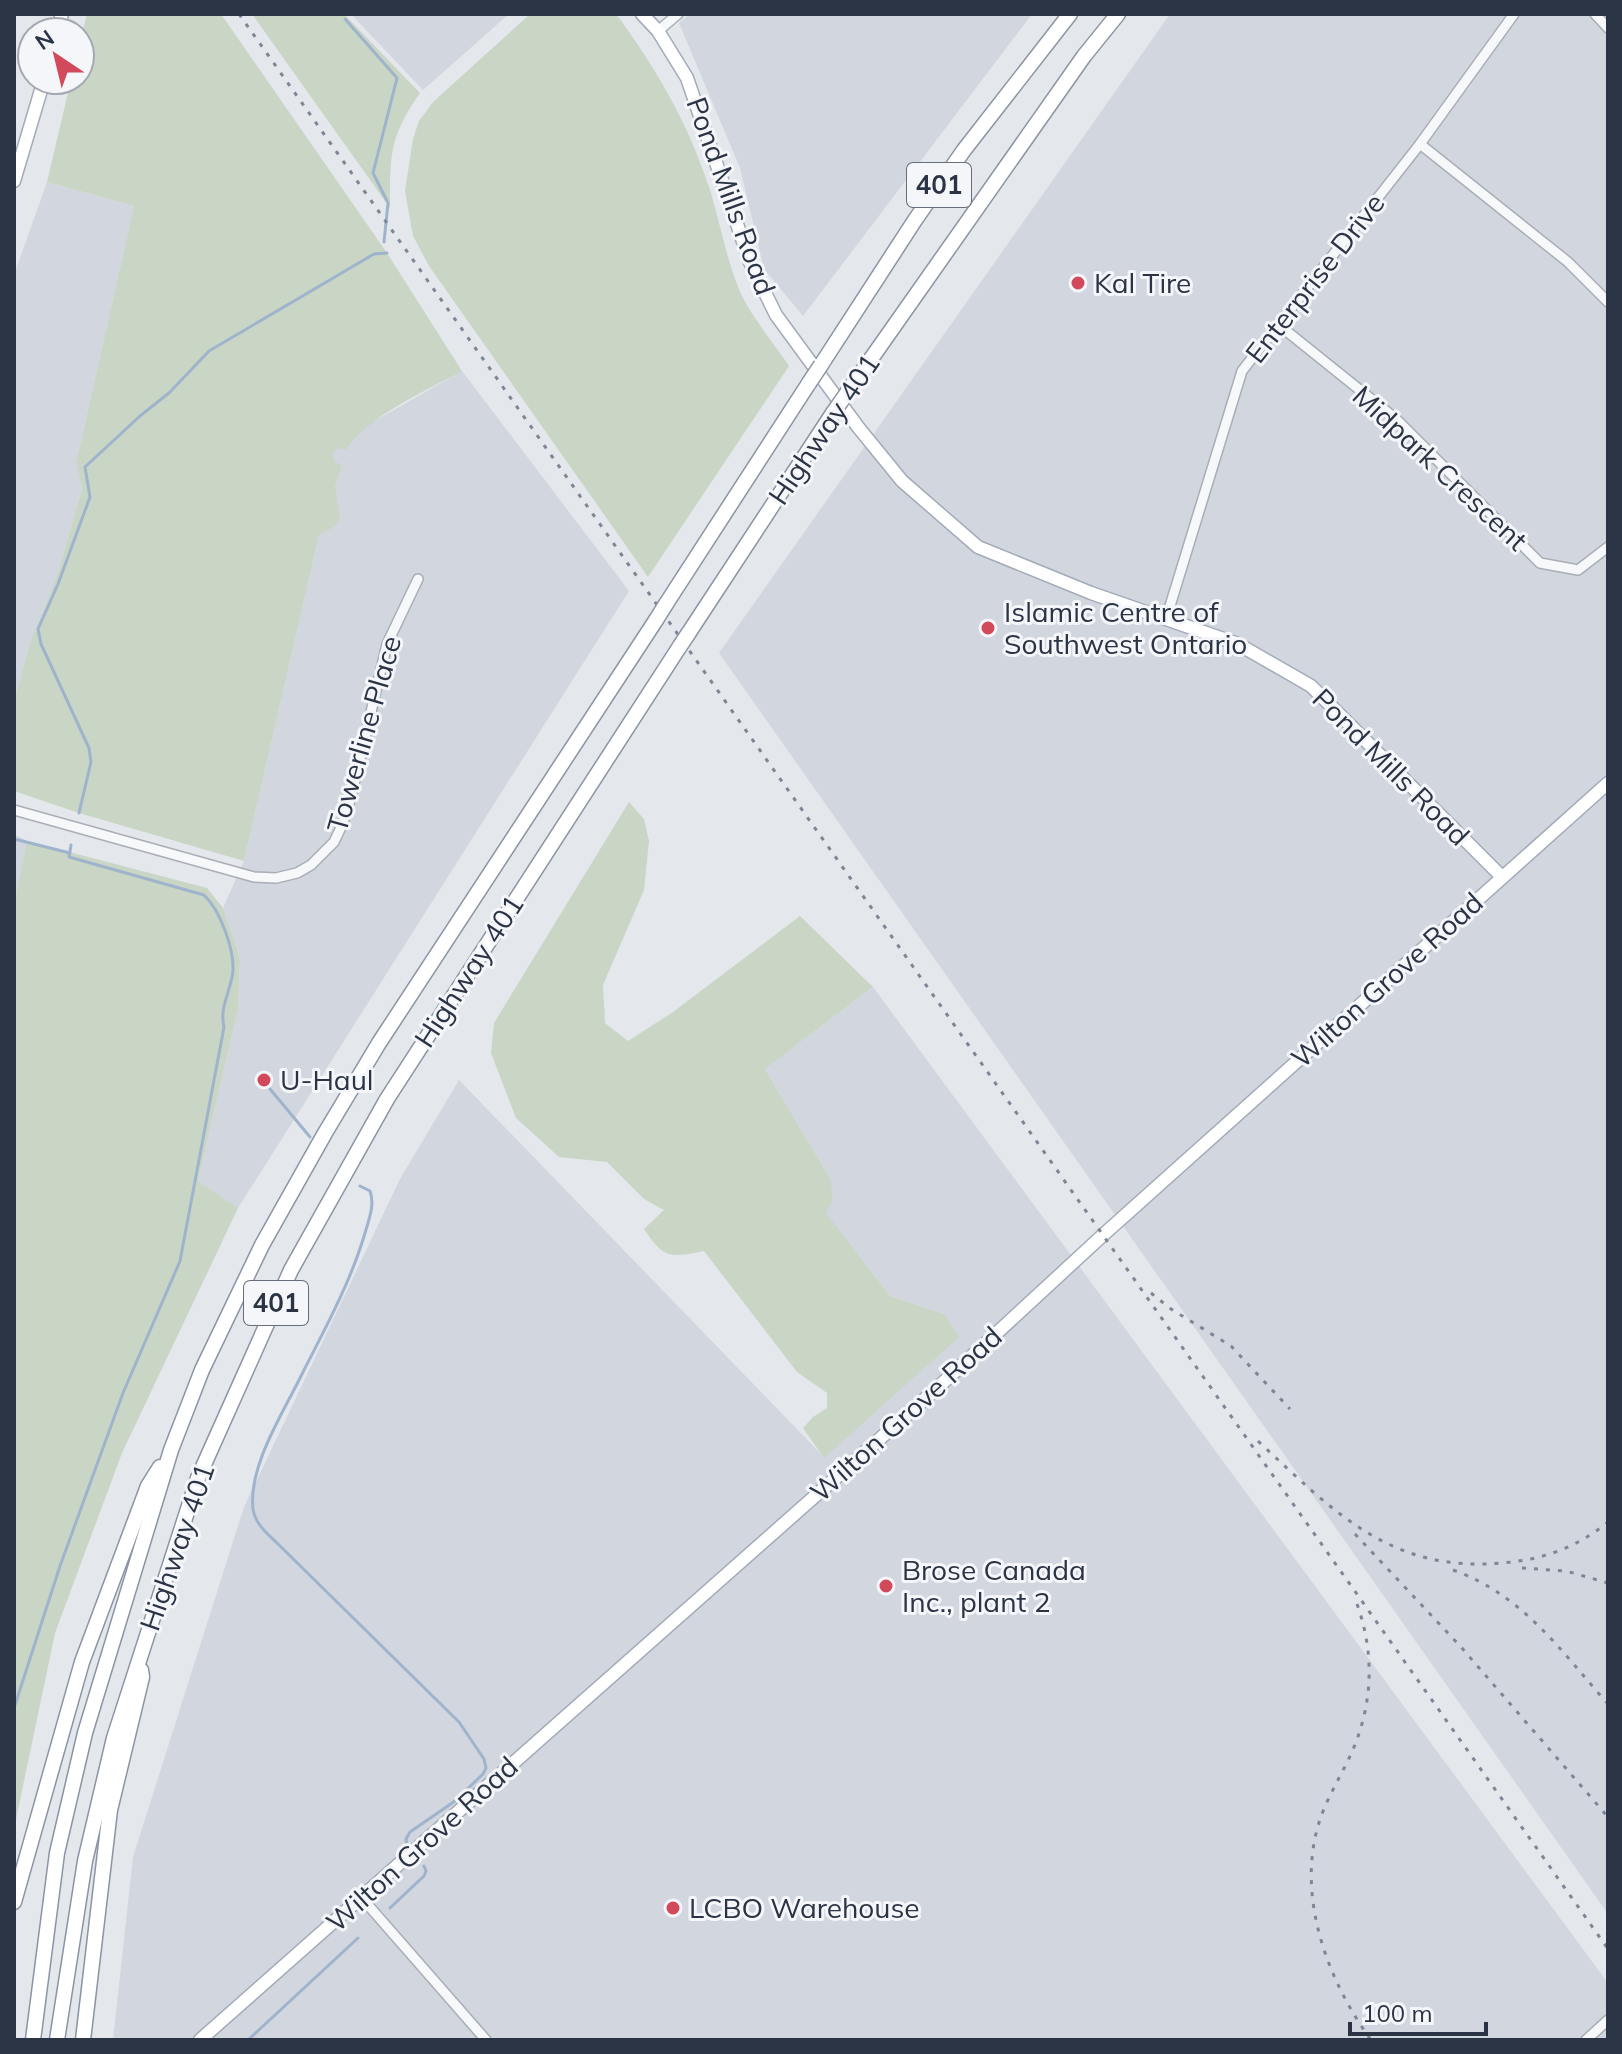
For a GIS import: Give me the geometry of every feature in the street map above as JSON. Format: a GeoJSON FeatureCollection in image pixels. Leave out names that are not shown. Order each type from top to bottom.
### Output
{"type":"FeatureCollection","features":[{"type":"Feature","properties":{"kind":"highway","name":"Highway 401"},"geometry":{"type":"LineString","coordinates":[[33,2040],[57,1853],[85,1733],[171,1450],[202,1370],[256,1259],[379,1043],[915,220],[964,150],[1070,14]]}},
{"type":"Feature","properties":{"kind":"highway","name":"Highway 401"},"geometry":{"type":"LineString","coordinates":[[57,2040],[85,1861],[114,1738],[198,1478],[291,1270],[387,1099],[833,413],[1084,56],[1118,14]]}},
{"type":"Feature","properties":{"kind":"highway"},"geometry":{"type":"LineString","coordinates":[[14,1902],[82,1662],[148,1486],[171,1450]]}},
{"type":"Feature","properties":{"kind":"highway"},"geometry":{"type":"LineString","coordinates":[[83,2040],[110,1810],[142,1677],[140,1654]]}},
{"type":"Feature","properties":{"kind":"main road","name":"Pond Mills Road"},"geometry":{"type":"LineString","coordinates":[[642,14],[658,31],[687,78],[750,262],[776,315],[902,481],[978,547],[1091,593],[1238,644],[1311,686],[1502,877]]}},
{"type":"Feature","properties":{"kind":"main road"},"geometry":{"type":"LineString","coordinates":[[14,181],[39,96]]}},
{"type":"Feature","properties":{"kind":"main road","name":"Wilton Grove Road"},"geometry":{"type":"LineString","coordinates":[[200,2040],[935,1390],[1608,783]]}},
{"type":"Feature","properties":{"kind":"street"},"geometry":{"type":"LineString","coordinates":[[658,31],[678,14]]}},
{"type":"Feature","properties":{"kind":"street","name":"Enterprise Drive"},"geometry":{"type":"LineString","coordinates":[[1166,619],[1242,371],[1420,144],[1514,14]]}},
{"type":"Feature","properties":{"kind":"street"},"geometry":{"type":"LineString","coordinates":[[1595,14],[1608,28]]}},
{"type":"Feature","properties":{"kind":"street"},"geometry":{"type":"LineString","coordinates":[[1420,144],[1568,262],[1608,302]]}},
{"type":"Feature","properties":{"kind":"street","name":"Midpark Crescent"},"geometry":{"type":"LineString","coordinates":[[1279,325],[1396,419],[1540,563],[1578,570],[1608,547]]}},
{"type":"Feature","properties":{"kind":"street","name":"Towerline Place"},"geometry":{"type":"LineString","coordinates":[[14,810],[254,877],[286,876],[311,865],[327,851],[343,823],[387,644],[418,579]]}},
{"type":"Feature","properties":{"kind":"street"},"geometry":{"type":"LineString","coordinates":[[361,1897],[486,2040]]}},
{"type":"Feature","properties":{"kind":"street"},"geometry":{"type":"LineString","coordinates":[[1586,2040],[1608,2020]]}},
{"type":"Feature","properties":{"kind":"shaded area"},"geometry":{"type":"Polygon","coordinates":[[[351,14],[509,14],[423,90],[351,14]]]}},
{"type":"Feature","properties":{"kind":"shaded area"},"geometry":{"type":"Polygon","coordinates":[[[690,14],[1032,14],[803,316],[764,269],[740,168],[679,23],[690,14]]]}},
{"type":"Feature","properties":{"kind":"shaded area"},"geometry":{"type":"Polygon","coordinates":[[[1170,14],[1608,14],[1608,1914],[719,653],[1170,14]]]}},
{"type":"Feature","properties":{"kind":"shaded area"},"geometry":{"type":"Polygon","coordinates":[[[47,182],[134,206],[76,463],[82,488],[58,573],[30,643],[14,701],[14,275],[47,182]]]}},
{"type":"Feature","properties":{"kind":"shaded area"},"geometry":{"type":"Polygon","coordinates":[[[462,371],[629,591],[238,1208],[198,1181],[238,1009],[240,958],[223,908],[244,861],[319,535],[334,527],[335,487],[342,466],[335,461],[333,453],[338,447],[346,450],[355,435],[371,423],[462,371]]]}},
{"type":"Feature","properties":{"kind":"shaded area"},"geometry":{"type":"Polygon","coordinates":[[[14,834],[27,841],[14,903],[14,834]]]}},
{"type":"Feature","properties":{"kind":"shaded area"},"geometry":{"type":"Polygon","coordinates":[[[873,987],[1608,1983],[1608,2040],[113,2040],[133,1857],[244,1507],[400,1179],[459,1080],[824,1457],[944,1314],[890,1296],[826,1213],[831,1180],[765,1069],[873,987]]]}},
{"type":"Feature","properties":{"kind":"green space"},"geometry":{"type":"Polygon","coordinates":[[[221,14],[387,253],[462,371],[368,426],[346,450],[338,448],[333,453],[335,461],[342,466],[335,487],[340,519],[334,527],[319,535],[244,861],[14,791],[14,701],[30,643],[58,573],[82,488],[76,463],[134,206],[47,182],[67,96],[96,96],[96,16],[86,16],[221,14]]]}},
{"type":"Feature","properties":{"kind":"green space"},"geometry":{"type":"Polygon","coordinates":[[[252,14],[344,14],[420,93],[402,122],[393,148],[390,208],[252,14]]]}},
{"type":"Feature","properties":{"kind":"green space"},"geometry":{"type":"Polygon","coordinates":[[[530,14],[615,14],[620,19],[661,82],[693,145],[711,193],[741,294],[789,366],[648,577],[429,266],[413,236],[405,191],[419,121],[433,102],[530,14]]]}},
{"type":"Feature","properties":{"kind":"green space"},"geometry":{"type":"Polygon","coordinates":[[[629,802],[644,819],[649,841],[644,890],[603,985],[605,1023],[628,1041],[673,1012],[800,916],[873,987],[765,1069],[831,1180],[832,1202],[826,1213],[890,1296],[944,1314],[959,1337],[824,1458],[803,1428],[827,1408],[827,1393],[797,1372],[704,1251],[675,1255],[657,1246],[644,1229],[664,1210],[644,1199],[607,1162],[559,1157],[516,1118],[491,1053],[494,1023],[629,802]]]}},
{"type":"Feature","properties":{"kind":"green space"},"geometry":{"type":"Polygon","coordinates":[[[27,841],[207,888],[223,908],[240,958],[238,1009],[198,1181],[238,1208],[122,1453],[55,1633],[14,1829],[14,903],[27,841]]]}},
{"type":"Feature","properties":{"kind":"waterway"},"geometry":{"type":"LineString","coordinates":[[345,19],[397,78],[373,173],[388,203],[384,242]]}},
{"type":"Feature","properties":{"kind":"waterway"},"geometry":{"type":"LineString","coordinates":[[79,813],[91,762],[89,748],[41,644],[38,629],[90,497],[85,467],[169,393],[209,351],[374,254],[387,253]]}},
{"type":"Feature","properties":{"kind":"waterway"},"geometry":{"type":"LineString","coordinates":[[14,839],[70,853]]}},
{"type":"Feature","properties":{"kind":"waterway"},"geometry":{"type":"LineString","coordinates":[[14,1708],[60,1566],[123,1393],[180,1261],[224,1027],[224,1006],[233,971],[225,930],[204,895],[69,857],[71,845]]}},
{"type":"Feature","properties":{"kind":"waterway"},"geometry":{"type":"LineString","coordinates":[[270,1089],[310,1137]]}},
{"type":"Feature","properties":{"kind":"waterway"},"geometry":{"type":"LineString","coordinates":[[360,1186],[370,1191],[372,1202],[359,1251],[337,1304],[262,1456],[256,1474],[253,1509],[266,1532],[459,1722],[484,1759],[486,1768],[483,1774],[455,1801],[410,1832],[406,1839],[407,1846]]}},
{"type":"Feature","properties":{"kind":"waterway"},"geometry":{"type":"LineString","coordinates":[[390,1908],[424,1876],[424,1866]]}},
{"type":"Feature","properties":{"kind":"waterway"},"geometry":{"type":"LineString","coordinates":[[248,2040],[358,1938]]}},
{"type":"Feature","properties":{"kind":"railway"},"geometry":{"type":"LineString","coordinates":[[239,14],[1608,1949]]}},
{"type":"Feature","properties":{"kind":"railway"},"geometry":{"type":"LineString","coordinates":[[1151,1293],[1231,1346],[1290,1409]]}},
{"type":"Feature","properties":{"kind":"railway"},"geometry":{"type":"LineString","coordinates":[[1258,1441],[1312,1491],[1366,1532],[1427,1558],[1462,1564],[1531,1559],[1571,1546],[1608,1522]]}},
{"type":"Feature","properties":{"kind":"railway"},"geometry":{"type":"LineString","coordinates":[[1355,1534],[1461,1647],[1608,1817]]}},
{"type":"Feature","properties":{"kind":"railway"},"geometry":{"type":"LineString","coordinates":[[1522,1568],[1566,1571],[1608,1583]]}},
{"type":"Feature","properties":{"kind":"railway"},"geometry":{"type":"LineString","coordinates":[[1453,1570],[1478,1581],[1520,1609],[1556,1644],[1608,1704]]}},
{"type":"Feature","properties":{"kind":"railway"},"geometry":{"type":"LineString","coordinates":[[1357,1604],[1369,1661],[1364,1717],[1351,1754],[1318,1826],[1312,1854],[1311,1882],[1320,1938],[1330,1966],[1371,2040]]}},
{"type":"Feature","properties":{"kind":"place","name":"Kal Tire"},"geometry":{"type":"Point","coordinates":[1078,283]}},
{"type":"Feature","properties":{"kind":"place","name":"Islamic Centre of Southwest Ontario"},"geometry":{"type":"Point","coordinates":[988,628]}},
{"type":"Feature","properties":{"kind":"place","name":"U-Haul"},"geometry":{"type":"Point","coordinates":[264,1080]}},
{"type":"Feature","properties":{"kind":"place","name":"Brose Canada Inc., plant 2"},"geometry":{"type":"Point","coordinates":[886,1586]}},
{"type":"Feature","properties":{"kind":"place","name":"LCBO Warehouse"},"geometry":{"type":"Point","coordinates":[673,1908]}}]}
